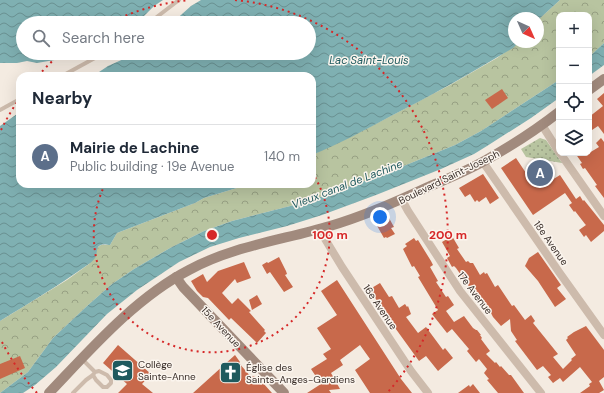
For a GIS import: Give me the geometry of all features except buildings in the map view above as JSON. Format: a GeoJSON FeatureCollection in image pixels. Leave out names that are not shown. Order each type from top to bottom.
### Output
{"type":"FeatureCollection","features":[{"type":"Feature","properties":{"kind":"street"},"geometry":{"type":"LineString","coordinates":[[592,88],[604,79]]}},
{"type":"Feature","properties":{"kind":"street","name":"Boulevard Saint-Joseph"},"geometry":{"type":"LineString","coordinates":[[49,393],[126,316],[154,293],[199,265],[221,255],[319,229],[368,214],[402,200],[483,162],[542,125],[556,114]]}},
{"type":"Feature","properties":{"kind":"street"},"geometry":{"type":"LineString","coordinates":[[542,125],[556,146]]}},
{"type":"Feature","properties":{"kind":"street"},"geometry":{"type":"LineString","coordinates":[[563,156],[604,216]]}},
{"type":"Feature","properties":{"kind":"street","name":"18e Avenue"},"geometry":{"type":"LineString","coordinates":[[483,162],[604,335]]}},
{"type":"Feature","properties":{"kind":"street","name":"17e Avenue"},"geometry":{"type":"LineString","coordinates":[[402,200],[460,292],[541,393]]}},
{"type":"Feature","properties":{"kind":"street","name":"16e Avenue"},"geometry":{"type":"LineString","coordinates":[[319,229],[342,267],[411,371],[428,393]]}},
{"type":"Feature","properties":{"kind":"street","name":"15e Avenue"},"geometry":{"type":"LineString","coordinates":[[176,278],[182,287],[284,393]]}},
{"type":"Feature","properties":{"kind":"lane"},"geometry":{"type":"LineString","coordinates":[[158,16],[179,0]]}},
{"type":"Feature","properties":{"kind":"lane"},"geometry":{"type":"LineString","coordinates":[[69,72],[91,60]]}},
{"type":"Feature","properties":{"kind":"lane"},"geometry":{"type":"LineString","coordinates":[[0,110],[16,101]]}},
{"type":"Feature","properties":{"kind":"lane"},"geometry":{"type":"LineString","coordinates":[[73,393],[94,373],[82,359]]}},
{"type":"Feature","properties":{"kind":"green space"},"geometry":{"type":"Polygon","coordinates":[[[560,0],[604,0],[604,43],[592,54],[592,12],[556,12],[556,82],[481,131],[455,145],[384,174],[306,202],[232,221],[204,231],[170,248],[112,284],[53,338],[28,372],[0,393],[0,321],[67,280],[89,264],[98,247],[101,245],[110,245],[117,233],[195,203],[204,198],[237,188],[316,188],[316,153],[450,85],[497,58],[511,48],[544,48],[544,15],[560,0]]]}},
{"type":"Feature","properties":{"kind":"green space"},"geometry":{"type":"Polygon","coordinates":[[[540,138],[546,140],[562,163],[526,157],[521,149],[540,138]]]}},
{"type":"Feature","properties":{"kind":"water"},"geometry":{"type":"Polygon","coordinates":[[[0,0],[163,0],[154,6],[144,16],[16,16],[16,60],[54,60],[37,63],[27,61],[17,63],[0,63],[0,0]]]}},
{"type":"Feature","properties":{"kind":"water","name":"Lac Saint-Louis"},"geometry":{"type":"Polygon","coordinates":[[[201,0],[560,0],[544,15],[544,12],[508,12],[508,48],[513,48],[422,100],[352,137],[316,153],[316,72],[99,72],[121,60],[316,60],[316,16],[180,16],[191,6],[201,0]]]}},
{"type":"Feature","properties":{"kind":"water"},"geometry":{"type":"Polygon","coordinates":[[[604,43],[604,65],[592,74],[592,54],[604,43]]]}},
{"type":"Feature","properties":{"kind":"water"},"geometry":{"type":"Polygon","coordinates":[[[556,82],[556,100],[531,118],[474,154],[441,169],[322,215],[210,247],[179,262],[137,290],[107,314],[56,367],[35,385],[23,393],[0,393],[28,372],[53,338],[112,284],[170,248],[204,231],[232,221],[306,202],[384,174],[455,145],[481,131],[556,82]]]}},
{"type":"Feature","properties":{"kind":"water"},"geometry":{"type":"Polygon","coordinates":[[[16,115],[16,188],[237,188],[204,198],[195,203],[117,233],[110,245],[99,246],[95,258],[92,261],[0,321],[0,126],[16,115]]]}},
{"type":"Feature","properties":{"kind":"place","name":"Mairie de Lachine"},"geometry":{"type":"Point","coordinates":[540,173]}},
{"type":"Feature","properties":{"kind":"place","name":"Collège Sainte-Anne"},"geometry":{"type":"Point","coordinates":[123,370]}},
{"type":"Feature","properties":{"kind":"place","name":"Église des Saints-Anges-Gardiens"},"geometry":{"type":"Point","coordinates":[231,373]}},
{"type":"Feature","properties":{"kind":"water label","name":"Vieux canal de Lachine"},"geometry":{"type":"Point","coordinates":[347,184]}}]}
